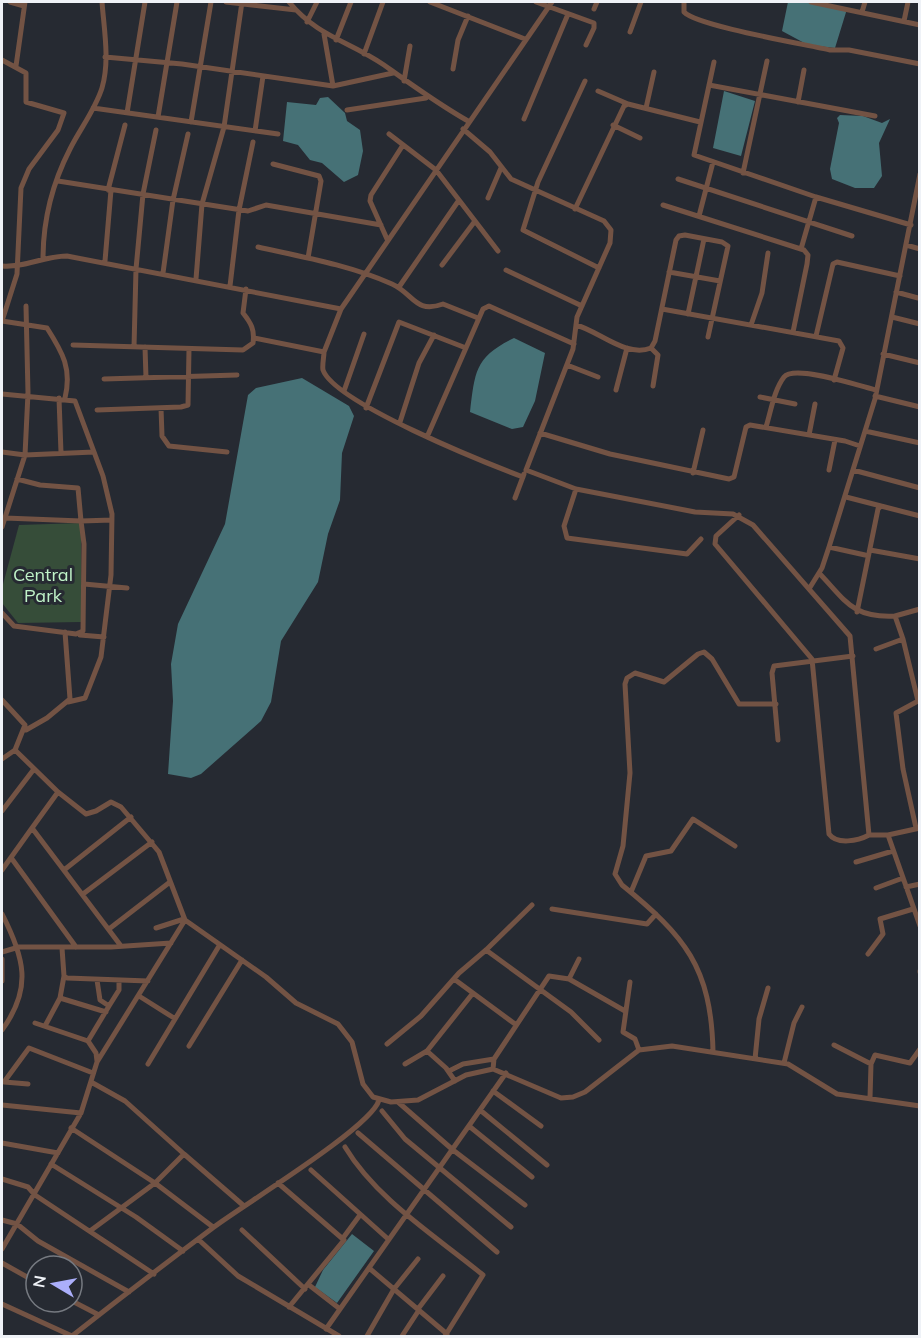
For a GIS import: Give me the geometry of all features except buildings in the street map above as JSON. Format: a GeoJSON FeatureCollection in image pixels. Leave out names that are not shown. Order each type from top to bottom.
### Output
{"type":"FeatureCollection","features":[{"type":"Feature","properties":{"kind":"street"},"geometry":{"type":"LineString","coordinates":[[10,2],[25,4],[16,66]]}},
{"type":"Feature","properties":{"kind":"street"},"geometry":{"type":"LineString","coordinates":[[40,260],[47,208],[69,150],[102,87],[105,57],[102,2]]}},
{"type":"Feature","properties":{"kind":"street"},"geometry":{"type":"LineString","coordinates":[[127,113],[145,2]]}},
{"type":"Feature","properties":{"kind":"street"},"geometry":{"type":"LineString","coordinates":[[158,117],[177,2]]}},
{"type":"Feature","properties":{"kind":"street"},"geometry":{"type":"LineString","coordinates":[[191,122],[211,2]]}},
{"type":"Feature","properties":{"kind":"street"},"geometry":{"type":"LineString","coordinates":[[226,2],[296,10]]}},
{"type":"Feature","properties":{"kind":"street"},"geometry":{"type":"LineString","coordinates":[[289,2],[307,22],[324,34],[364,54],[426,98],[468,122]]}},
{"type":"Feature","properties":{"kind":"street"},"geometry":{"type":"LineString","coordinates":[[307,22],[317,2]]}},
{"type":"Feature","properties":{"kind":"street"},"geometry":{"type":"LineString","coordinates":[[336,40],[351,2]]}},
{"type":"Feature","properties":{"kind":"street"},"geometry":{"type":"LineString","coordinates":[[364,54],[383,2]]}},
{"type":"Feature","properties":{"kind":"street"},"geometry":{"type":"LineString","coordinates":[[430,2],[440,3],[525,39]]}},
{"type":"Feature","properties":{"kind":"street"},"geometry":{"type":"LineString","coordinates":[[536,2],[594,22],[594,28],[586,45]]}},
{"type":"Feature","properties":{"kind":"street"},"geometry":{"type":"LineString","coordinates":[[523,477],[427,437],[400,422],[366,408],[328,378],[323,369],[324,352],[341,309],[552,2]]}},
{"type":"Feature","properties":{"kind":"street"},"geometry":{"type":"LineString","coordinates":[[594,9],[597,2]]}},
{"type":"Feature","properties":{"kind":"street"},"geometry":{"type":"LineString","coordinates":[[630,32],[641,2]]}},
{"type":"Feature","properties":{"kind":"street"},"geometry":{"type":"LineString","coordinates":[[684,2],[684,12],[689,17],[830,50],[849,50],[920,64]]}},
{"type":"Feature","properties":{"kind":"street"},"geometry":{"type":"LineString","coordinates":[[811,2],[920,25]]}},
{"type":"Feature","properties":{"kind":"street"},"geometry":{"type":"LineString","coordinates":[[862,12],[865,2]]}},
{"type":"Feature","properties":{"kind":"street"},"geometry":{"type":"LineString","coordinates":[[904,21],[908,2]]}},
{"type":"Feature","properties":{"kind":"street"},"geometry":{"type":"LineString","coordinates":[[196,279],[202,204],[224,127],[242,3]]}},
{"type":"Feature","properties":{"kind":"street"},"geometry":{"type":"LineString","coordinates":[[524,119],[568,14]]}},
{"type":"Feature","properties":{"kind":"street"},"geometry":{"type":"LineString","coordinates":[[453,69],[458,40],[468,16]]}},
{"type":"Feature","properties":{"kind":"street"},"geometry":{"type":"LineString","coordinates":[[324,34],[333,86]]}},
{"type":"Feature","properties":{"kind":"street"},"geometry":{"type":"LineString","coordinates":[[404,81],[410,46]]}},
{"type":"Feature","properties":{"kind":"street"},"geometry":{"type":"LineString","coordinates":[[105,57],[137,58],[333,86],[393,73]]}},
{"type":"Feature","properties":{"kind":"street"},"geometry":{"type":"LineString","coordinates":[[2,60],[16,66],[28,77],[24,95],[26,102],[64,113],[58,130],[29,170],[21,188],[16,281],[2,321],[47,328],[60,348],[70,378],[62,398],[61,453]]}},
{"type":"Feature","properties":{"kind":"street"},"geometry":{"type":"LineString","coordinates":[[744,173],[767,61]]}},
{"type":"Feature","properties":{"kind":"street"},"geometry":{"type":"LineString","coordinates":[[714,62],[694,153],[744,173],[910,225]]}},
{"type":"Feature","properties":{"kind":"street"},"geometry":{"type":"LineString","coordinates":[[798,102],[804,70]]}},
{"type":"Feature","properties":{"kind":"street"},"geometry":{"type":"LineString","coordinates":[[646,108],[654,72]]}},
{"type":"Feature","properties":{"kind":"street"},"geometry":{"type":"LineString","coordinates":[[255,131],[263,75]]}},
{"type":"Feature","properties":{"kind":"street"},"geometry":{"type":"LineString","coordinates":[[585,81],[538,182],[523,232],[599,268]]}},
{"type":"Feature","properties":{"kind":"street"},"geometry":{"type":"LineString","coordinates":[[709,85],[875,116]]}},
{"type":"Feature","properties":{"kind":"street"},"geometry":{"type":"LineString","coordinates":[[598,91],[628,104],[700,122]]}},
{"type":"Feature","properties":{"kind":"street"},"geometry":{"type":"LineString","coordinates":[[347,110],[426,98]]}},
{"type":"Feature","properties":{"kind":"street"},"geometry":{"type":"LineString","coordinates":[[575,209],[620,110],[628,104]]}},
{"type":"Feature","properties":{"kind":"street"},"geometry":{"type":"LineString","coordinates":[[93,108],[278,134]]}},
{"type":"Feature","properties":{"kind":"street"},"geometry":{"type":"LineString","coordinates":[[105,261],[109,190],[125,125]]}},
{"type":"Feature","properties":{"kind":"street"},"geometry":{"type":"LineString","coordinates":[[613,125],[640,138]]}},
{"type":"Feature","properties":{"kind":"street"},"geometry":{"type":"LineString","coordinates":[[463,129],[490,152],[511,180],[604,221],[610,230],[610,243],[582,306],[576,325],[574,344],[515,498]]}},
{"type":"Feature","properties":{"kind":"street"},"geometry":{"type":"LineString","coordinates":[[134,347],[136,268],[143,194],[156,130]]}},
{"type":"Feature","properties":{"kind":"street"},"geometry":{"type":"LineString","coordinates":[[163,273],[173,200],[188,134]]}},
{"type":"Feature","properties":{"kind":"street"},"geometry":{"type":"LineString","coordinates":[[389,134],[436,170],[498,251]]}},
{"type":"Feature","properties":{"kind":"street"},"geometry":{"type":"LineString","coordinates":[[230,286],[239,210],[253,142]]}},
{"type":"Feature","properties":{"kind":"street"},"geometry":{"type":"LineString","coordinates":[[387,239],[370,201],[371,195],[403,145]]}},
{"type":"Feature","properties":{"kind":"street"},"geometry":{"type":"LineString","coordinates":[[699,216],[713,162]]}},
{"type":"Feature","properties":{"kind":"street"},"geometry":{"type":"LineString","coordinates":[[273,164],[319,176],[321,181],[308,258]]}},
{"type":"Feature","properties":{"kind":"street"},"geometry":{"type":"LineString","coordinates":[[488,198],[501,168]]}},
{"type":"Feature","properties":{"kind":"street"},"geometry":{"type":"LineString","coordinates":[[809,589],[830,547],[876,393],[910,225],[917,205],[920,174]]}},
{"type":"Feature","properties":{"kind":"street"},"geometry":{"type":"LineString","coordinates":[[678,179],[852,236]]}},
{"type":"Feature","properties":{"kind":"street"},"geometry":{"type":"LineString","coordinates":[[58,181],[239,210],[250,211],[266,205],[381,225]]}},
{"type":"Feature","properties":{"kind":"street"},"geometry":{"type":"LineString","coordinates":[[801,249],[816,197]]}},
{"type":"Feature","properties":{"kind":"street"},"geometry":{"type":"LineString","coordinates":[[399,287],[459,200]]}},
{"type":"Feature","properties":{"kind":"street"},"geometry":{"type":"LineString","coordinates":[[663,205],[801,249],[808,255],[793,332]]}},
{"type":"Feature","properties":{"kind":"street"},"geometry":{"type":"LineString","coordinates":[[442,265],[475,221]]}},
{"type":"Feature","properties":{"kind":"street"},"geometry":{"type":"LineString","coordinates":[[651,348],[679,236],[722,242],[728,246],[708,337]]}},
{"type":"Feature","properties":{"kind":"street"},"geometry":{"type":"LineString","coordinates":[[688,314],[704,239]]}},
{"type":"Feature","properties":{"kind":"street"},"geometry":{"type":"LineString","coordinates":[[906,244],[920,249]]}},
{"type":"Feature","properties":{"kind":"street"},"geometry":{"type":"LineString","coordinates":[[258,247],[366,272],[399,287],[423,308],[430,309],[443,304],[478,318]]}},
{"type":"Feature","properties":{"kind":"street"},"geometry":{"type":"LineString","coordinates":[[751,325],[762,293],[768,253]]}},
{"type":"Feature","properties":{"kind":"street"},"geometry":{"type":"LineString","coordinates":[[2,266],[16,267],[67,256],[105,261],[341,309]]}},
{"type":"Feature","properties":{"kind":"street"},"geometry":{"type":"LineString","coordinates":[[816,336],[833,264],[837,262],[900,276]]}},
{"type":"Feature","properties":{"kind":"street"},"geometry":{"type":"LineString","coordinates":[[506,270],[582,306]]}},
{"type":"Feature","properties":{"kind":"street"},"geometry":{"type":"LineString","coordinates":[[669,272],[720,281]]}},
{"type":"Feature","properties":{"kind":"street"},"geometry":{"type":"LineString","coordinates":[[73,345],[243,350],[253,343],[254,338],[252,324],[243,313],[246,289]]}},
{"type":"Feature","properties":{"kind":"street"},"geometry":{"type":"LineString","coordinates":[[896,292],[918,298]]}},
{"type":"Feature","properties":{"kind":"street"},"geometry":{"type":"LineString","coordinates":[[2,527],[25,455],[26,306]]}},
{"type":"Feature","properties":{"kind":"street"},"geometry":{"type":"LineString","coordinates":[[427,437],[483,309],[489,306],[574,344]]}},
{"type":"Feature","properties":{"kind":"street"},"geometry":{"type":"LineString","coordinates":[[662,309],[816,336],[842,343],[834,380]]}},
{"type":"Feature","properties":{"kind":"street"},"geometry":{"type":"LineString","coordinates":[[892,317],[920,324]]}},
{"type":"Feature","properties":{"kind":"street"},"geometry":{"type":"LineString","coordinates":[[366,408],[399,322],[466,348]]}},
{"type":"Feature","properties":{"kind":"street"},"geometry":{"type":"LineString","coordinates":[[576,325],[598,332],[614,344],[627,348],[651,348],[658,355],[654,386]]}},
{"type":"Feature","properties":{"kind":"street"},"geometry":{"type":"LineString","coordinates":[[344,391],[364,334]]}},
{"type":"Feature","properties":{"kind":"street"},"geometry":{"type":"LineString","coordinates":[[400,422],[418,363],[434,335]]}},
{"type":"Feature","properties":{"kind":"street"},"geometry":{"type":"LineString","coordinates":[[254,338],[324,352]]}},
{"type":"Feature","properties":{"kind":"street"},"geometry":{"type":"LineString","coordinates":[[145,347],[146,378]]}},
{"type":"Feature","properties":{"kind":"street"},"geometry":{"type":"LineString","coordinates":[[616,390],[627,348]]}},
{"type":"Feature","properties":{"kind":"street"},"geometry":{"type":"LineString","coordinates":[[97,410],[188,405],[189,349]]}},
{"type":"Feature","properties":{"kind":"street"},"geometry":{"type":"LineString","coordinates":[[883,354],[920,363]]}},
{"type":"Feature","properties":{"kind":"street"},"geometry":{"type":"LineString","coordinates":[[567,364],[598,377]]}},
{"type":"Feature","properties":{"kind":"street"},"geometry":{"type":"LineString","coordinates":[[766,427],[785,376],[791,372],[834,380],[920,407]]}},
{"type":"Feature","properties":{"kind":"street"},"geometry":{"type":"LineString","coordinates":[[104,379],[237,375]]}},
{"type":"Feature","properties":{"kind":"street"},"geometry":{"type":"LineString","coordinates":[[2,394],[62,398],[76,402],[105,486],[112,520],[113,586],[101,657],[85,698],[68,702],[26,730],[19,738],[15,750],[2,759]]}},
{"type":"Feature","properties":{"kind":"street"},"geometry":{"type":"LineString","coordinates":[[760,397],[795,404]]}},
{"type":"Feature","properties":{"kind":"street"},"geometry":{"type":"LineString","coordinates":[[808,435],[815,404]]}},
{"type":"Feature","properties":{"kind":"street"},"geometry":{"type":"LineString","coordinates":[[161,408],[162,436],[169,446],[227,452]]}},
{"type":"Feature","properties":{"kind":"street"},"geometry":{"type":"LineString","coordinates":[[540,433],[573,445],[693,473],[729,479],[734,477],[746,428],[750,424],[860,446]]}},
{"type":"Feature","properties":{"kind":"street"},"geometry":{"type":"LineString","coordinates":[[693,473],[703,430]]}},
{"type":"Feature","properties":{"kind":"street"},"geometry":{"type":"LineString","coordinates":[[865,431],[920,443]]}},
{"type":"Feature","properties":{"kind":"street"},"geometry":{"type":"LineString","coordinates":[[829,470],[835,440]]}},
{"type":"Feature","properties":{"kind":"street"},"geometry":{"type":"LineString","coordinates":[[2,452],[25,455],[94,452]]}},
{"type":"Feature","properties":{"kind":"street"},"geometry":{"type":"LineString","coordinates":[[526,470],[576,489],[695,512],[739,516],[753,525],[850,636],[854,656],[869,835]]}},
{"type":"Feature","properties":{"kind":"street"},"geometry":{"type":"LineString","coordinates":[[853,470],[920,488]]}},
{"type":"Feature","properties":{"kind":"street"},"geometry":{"type":"LineString","coordinates":[[17,479],[40,485],[78,488],[84,584],[83,627],[80,634]]}},
{"type":"Feature","properties":{"kind":"street"},"geometry":{"type":"LineString","coordinates":[[576,489],[564,526],[567,538],[687,554],[701,539]]}},
{"type":"Feature","properties":{"kind":"street"},"geometry":{"type":"LineString","coordinates":[[846,497],[920,516]]}},
{"type":"Feature","properties":{"kind":"street"},"geometry":{"type":"LineString","coordinates":[[857,612],[877,512],[881,506]]}},
{"type":"Feature","properties":{"kind":"street"},"geometry":{"type":"LineString","coordinates":[[4,515],[81,521],[112,520]]}},
{"type":"Feature","properties":{"kind":"street"},"geometry":{"type":"LineString","coordinates":[[739,516],[716,536],[715,544],[812,659],[829,834],[838,840],[858,840],[869,835],[888,835],[918,828],[903,769],[896,713],[919,700],[895,616]]}},
{"type":"Feature","properties":{"kind":"street"},"geometry":{"type":"LineString","coordinates":[[830,547],[865,555]]}},
{"type":"Feature","properties":{"kind":"street"},"geometry":{"type":"LineString","coordinates":[[870,550],[920,560]]}},
{"type":"Feature","properties":{"kind":"street"},"geometry":{"type":"LineString","coordinates":[[819,573],[857,612],[873,617],[895,616],[920,609]]}},
{"type":"Feature","properties":{"kind":"street"},"geometry":{"type":"LineString","coordinates":[[84,584],[125,588]]}},
{"type":"Feature","properties":{"kind":"street"},"geometry":{"type":"LineString","coordinates":[[2,613],[14,626],[104,637]]}},
{"type":"Feature","properties":{"kind":"street"},"geometry":{"type":"LineString","coordinates":[[66,632],[70,696],[68,702]]}},
{"type":"Feature","properties":{"kind":"street"},"geometry":{"type":"LineString","coordinates":[[876,649],[903,639]]}},
{"type":"Feature","properties":{"kind":"street"},"geometry":{"type":"LineString","coordinates":[[713,1051],[710,1004],[700,972],[679,937],[617,880],[615,874],[623,846],[630,773],[624,692],[627,678],[635,673],[664,682],[704,652],[712,659],[739,704],[776,704]]}},
{"type":"Feature","properties":{"kind":"street"},"geometry":{"type":"LineString","coordinates":[[778,740],[772,673],[774,666],[812,659],[854,656]]}},
{"type":"Feature","properties":{"kind":"street"},"geometry":{"type":"LineString","coordinates":[[2,700],[21,720],[26,730]]}},
{"type":"Feature","properties":{"kind":"street"},"geometry":{"type":"LineString","coordinates":[[15,750],[58,792],[86,814],[114,802],[131,818],[152,842],[164,862],[184,920],[242,960],[296,1003],[338,1024],[347,1033],[356,1052],[363,1084],[379,1100],[398,1102],[425,1098],[476,1071],[493,1069],[549,1094],[561,1098],[573,1097],[600,1082],[639,1050],[672,1046],[755,1059],[785,1060],[837,1094],[920,1106]]}},
{"type":"Feature","properties":{"kind":"street"},"geometry":{"type":"LineString","coordinates":[[2,811],[34,769]]}},
{"type":"Feature","properties":{"kind":"street"},"geometry":{"type":"LineString","coordinates":[[2,870],[58,792]]}},
{"type":"Feature","properties":{"kind":"street"},"geometry":{"type":"LineString","coordinates":[[64,870],[131,818]]}},
{"type":"Feature","properties":{"kind":"street"},"geometry":{"type":"LineString","coordinates":[[631,892],[646,856],[671,851],[693,819],[735,846]]}},
{"type":"Feature","properties":{"kind":"street"},"geometry":{"type":"LineString","coordinates":[[32,828],[121,946]]}},
{"type":"Feature","properties":{"kind":"street"},"geometry":{"type":"LineString","coordinates":[[888,835],[920,926]]}},
{"type":"Feature","properties":{"kind":"street"},"geometry":{"type":"LineString","coordinates":[[83,894],[152,842]]}},
{"type":"Feature","properties":{"kind":"street"},"geometry":{"type":"LineString","coordinates":[[856,862],[893,850]]}},
{"type":"Feature","properties":{"kind":"street"},"geometry":{"type":"LineString","coordinates":[[12,859],[75,947]]}},
{"type":"Feature","properties":{"kind":"street"},"geometry":{"type":"LineString","coordinates":[[876,888],[903,878]]}},
{"type":"Feature","properties":{"kind":"street"},"geometry":{"type":"LineString","coordinates":[[109,929],[170,882]]}},
{"type":"Feature","properties":{"kind":"street"},"geometry":{"type":"LineString","coordinates":[[906,887],[920,884]]}},
{"type":"Feature","properties":{"kind":"street"},"geometry":{"type":"LineString","coordinates":[[387,1044],[421,1016],[454,979],[486,951],[531,905]]}},
{"type":"Feature","properties":{"kind":"street"},"geometry":{"type":"LineString","coordinates":[[552,909],[647,924],[656,914]]}},
{"type":"Feature","properties":{"kind":"street"},"geometry":{"type":"LineString","coordinates":[[868,954],[883,934],[880,919],[913,909]]}},
{"type":"Feature","properties":{"kind":"street"},"geometry":{"type":"LineString","coordinates":[[2,914],[19,947],[23,985],[10,1018],[2,1030]]}},
{"type":"Feature","properties":{"kind":"street"},"geometry":{"type":"LineString","coordinates":[[156,928],[184,920]]}},
{"type":"Feature","properties":{"kind":"street"},"geometry":{"type":"LineString","coordinates":[[2,1249],[81,1113],[97,1062],[184,920]]}},
{"type":"Feature","properties":{"kind":"street"},"geometry":{"type":"LineString","coordinates":[[2,952],[19,947],[62,948],[171,944]]}},
{"type":"Feature","properties":{"kind":"street"},"geometry":{"type":"LineString","coordinates":[[148,1064],[219,946]]}},
{"type":"Feature","properties":{"kind":"street"},"geometry":{"type":"LineString","coordinates":[[45,1026],[60,998],[64,976],[62,948]]}},
{"type":"Feature","properties":{"kind":"street"},"geometry":{"type":"LineString","coordinates":[[486,951],[571,1012],[599,1040]]}},
{"type":"Feature","properties":{"kind":"street"},"geometry":{"type":"LineString","coordinates":[[2,959],[2,981]]}},
{"type":"Feature","properties":{"kind":"street"},"geometry":{"type":"LineString","coordinates":[[569,979],[579,959]]}},
{"type":"Feature","properties":{"kind":"street"},"geometry":{"type":"LineString","coordinates":[[189,1046],[242,960]]}},
{"type":"Feature","properties":{"kind":"street"},"geometry":{"type":"LineString","coordinates":[[64,976],[97,980],[148,981]]}},
{"type":"Feature","properties":{"kind":"street"},"geometry":{"type":"LineString","coordinates":[[493,1069],[494,1059],[549,976],[569,979],[625,1011]]}},
{"type":"Feature","properties":{"kind":"street"},"geometry":{"type":"LineString","coordinates":[[454,979],[516,1024]]}},
{"type":"Feature","properties":{"kind":"street"},"geometry":{"type":"LineString","coordinates":[[97,980],[100,1000],[109,1006]]}},
{"type":"Feature","properties":{"kind":"street"},"geometry":{"type":"LineString","coordinates":[[88,1041],[118,990],[119,980]]}},
{"type":"Feature","properties":{"kind":"street"},"geometry":{"type":"LineString","coordinates":[[630,982],[623,1032],[635,1039],[639,1050]]}},
{"type":"Feature","properties":{"kind":"street"},"geometry":{"type":"LineString","coordinates":[[755,1059],[759,1019],[768,988]]}},
{"type":"Feature","properties":{"kind":"street"},"geometry":{"type":"LineString","coordinates":[[405,1064],[427,1051],[474,993]]}},
{"type":"Feature","properties":{"kind":"street"},"geometry":{"type":"LineString","coordinates":[[139,996],[174,1018]]}},
{"type":"Feature","properties":{"kind":"street"},"geometry":{"type":"LineString","coordinates":[[60,998],[106,1012]]}},
{"type":"Feature","properties":{"kind":"street"},"geometry":{"type":"LineString","coordinates":[[785,1060],[802,1007]]}},
{"type":"Feature","properties":{"kind":"street"},"geometry":{"type":"LineString","coordinates":[[35,1023],[88,1041],[96,1053],[97,1062]]}},
{"type":"Feature","properties":{"kind":"street"},"geometry":{"type":"LineString","coordinates":[[834,1045],[871,1064]]}},
{"type":"Feature","properties":{"kind":"street"},"geometry":{"type":"LineString","coordinates":[[28,1084],[4,1082],[28,1048],[93,1073]]}},
{"type":"Feature","properties":{"kind":"street"},"geometry":{"type":"LineString","coordinates":[[870,1098],[871,1064],[875,1055],[879,1054],[910,1063],[920,1049]]}},
{"type":"Feature","properties":{"kind":"street"},"geometry":{"type":"LineString","coordinates":[[427,1051],[449,1071],[455,1081]]}},
{"type":"Feature","properties":{"kind":"street"},"geometry":{"type":"LineString","coordinates":[[449,1071],[471,1062],[494,1059]]}},
{"type":"Feature","properties":{"kind":"street"},"geometry":{"type":"LineString","coordinates":[[326,1329],[388,1239],[408,1216],[506,1073]]}},
{"type":"Feature","properties":{"kind":"street"},"geometry":{"type":"LineString","coordinates":[[90,1082],[125,1101],[244,1206]]}},
{"type":"Feature","properties":{"kind":"street"},"geometry":{"type":"LineString","coordinates":[[493,1090],[541,1126]]}},
{"type":"Feature","properties":{"kind":"street"},"geometry":{"type":"LineString","coordinates":[[2,1304],[72,1336],[213,1227],[353,1130],[376,1108],[379,1100]]}},
{"type":"Feature","properties":{"kind":"street"},"geometry":{"type":"LineString","coordinates":[[398,1102],[453,1150],[525,1205]]}},
{"type":"Feature","properties":{"kind":"street"},"geometry":{"type":"LineString","coordinates":[[2,1105],[81,1113]]}},
{"type":"Feature","properties":{"kind":"street"},"geometry":{"type":"LineString","coordinates":[[480,1110],[547,1165]]}},
{"type":"Feature","properties":{"kind":"street"},"geometry":{"type":"LineString","coordinates":[[382,1112],[405,1139],[511,1227]]}},
{"type":"Feature","properties":{"kind":"street"},"geometry":{"type":"LineString","coordinates":[[469,1126],[532,1177]]}},
{"type":"Feature","properties":{"kind":"street"},"geometry":{"type":"LineString","coordinates":[[71,1128],[155,1183],[213,1227]]}},
{"type":"Feature","properties":{"kind":"street"},"geometry":{"type":"LineString","coordinates":[[358,1133],[423,1192],[496,1252]]}},
{"type":"Feature","properties":{"kind":"street"},"geometry":{"type":"LineString","coordinates":[[2,1143],[58,1153]]}},
{"type":"Feature","properties":{"kind":"street"},"geometry":{"type":"LineString","coordinates":[[345,1147],[352,1159],[408,1216],[483,1275],[446,1335],[369,1268]]}},
{"type":"Feature","properties":{"kind":"street"},"geometry":{"type":"LineString","coordinates":[[90,1231],[155,1183],[184,1154]]}},
{"type":"Feature","properties":{"kind":"street"},"geometry":{"type":"LineString","coordinates":[[51,1164],[183,1251]]}},
{"type":"Feature","properties":{"kind":"street"},"geometry":{"type":"LineString","coordinates":[[310,1170],[388,1239]]}},
{"type":"Feature","properties":{"kind":"street"},"geometry":{"type":"LineString","coordinates":[[2,1179],[28,1187],[35,1195],[154,1274]]}},
{"type":"Feature","properties":{"kind":"street"},"geometry":{"type":"LineString","coordinates":[[278,1183],[343,1238]]}},
{"type":"Feature","properties":{"kind":"street"},"geometry":{"type":"LineString","coordinates":[[289,1307],[344,1242],[343,1238],[360,1215]]}},
{"type":"Feature","properties":{"kind":"street"},"geometry":{"type":"LineString","coordinates":[[2,1220],[17,1224],[38,1241],[129,1292]]}},
{"type":"Feature","properties":{"kind":"street"},"geometry":{"type":"LineString","coordinates":[[242,1230],[307,1287],[340,1309]]}},
{"type":"Feature","properties":{"kind":"street"},"geometry":{"type":"LineString","coordinates":[[199,1240],[238,1276],[339,1336]]}},
{"type":"Feature","properties":{"kind":"street"},"geometry":{"type":"LineString","coordinates":[[367,1336],[394,1289],[418,1259]]}},
{"type":"Feature","properties":{"kind":"street"},"geometry":{"type":"LineString","coordinates":[[2,1263],[24,1275]]}},
{"type":"Feature","properties":{"kind":"street"},"geometry":{"type":"LineString","coordinates":[[402,1336],[443,1276]]}},
{"type":"Feature","properties":{"kind":"street"},"geometry":{"type":"LineString","coordinates":[[84,1307],[99,1315]]}},
{"type":"Feature","properties":{"kind":"green space","name":"Central Park"},"geometry":{"type":"Polygon","coordinates":[[[81,523],[81,622],[18,623],[2,603],[2,588],[19,525],[81,523]]]}},
{"type":"Feature","properties":{"kind":"water"},"geometry":{"type":"Polygon","coordinates":[[[788,2],[812,2],[847,9],[835,48],[808,45],[782,31],[788,2]]]}},
{"type":"Feature","properties":{"kind":"water"},"geometry":{"type":"Polygon","coordinates":[[[724,91],[755,101],[741,156],[713,148],[724,91]]]}},
{"type":"Feature","properties":{"kind":"water"},"geometry":{"type":"Polygon","coordinates":[[[328,97],[345,113],[347,121],[360,130],[363,151],[358,175],[344,182],[322,163],[310,160],[298,145],[283,141],[287,102],[316,105],[320,98],[328,97]]]}},
{"type":"Feature","properties":{"kind":"water"},"geometry":{"type":"Polygon","coordinates":[[[840,115],[863,116],[882,123],[890,119],[879,143],[882,176],[874,188],[855,188],[832,179],[830,169],[839,123],[837,118],[840,115]]]}},
{"type":"Feature","properties":{"kind":"water"},"geometry":{"type":"Polygon","coordinates":[[[514,338],[545,353],[535,401],[523,427],[512,429],[470,412],[479,367],[491,352],[514,338]]]}},
{"type":"Feature","properties":{"kind":"water"},"geometry":{"type":"Polygon","coordinates":[[[302,378],[349,406],[354,416],[342,453],[340,500],[328,534],[318,582],[281,641],[271,702],[261,721],[201,774],[191,778],[168,774],[173,701],[171,664],[178,624],[225,524],[248,395],[256,388],[302,378]]]}},
{"type":"Feature","properties":{"kind":"water"},"geometry":{"type":"Polygon","coordinates":[[[352,1234],[374,1251],[337,1303],[315,1287],[323,1270],[352,1234]]]}}]}
